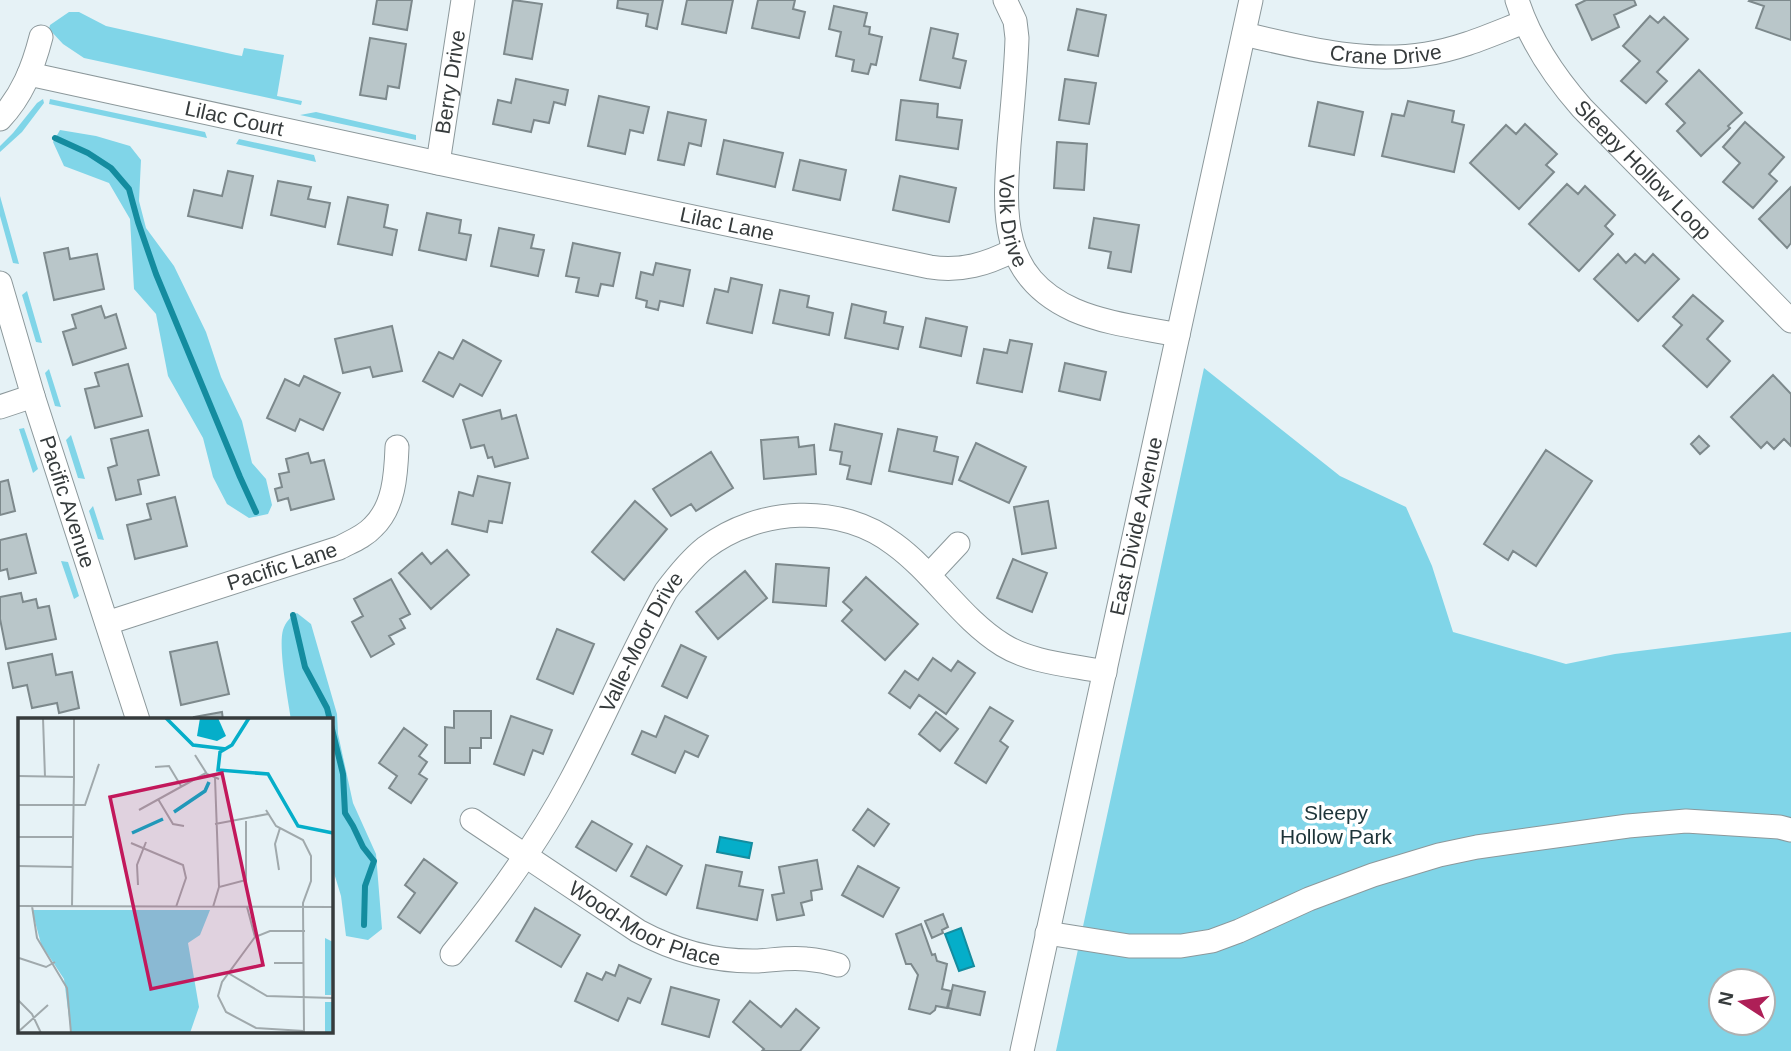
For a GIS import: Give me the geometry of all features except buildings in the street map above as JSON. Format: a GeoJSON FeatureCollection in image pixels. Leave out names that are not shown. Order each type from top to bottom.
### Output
{"type":"FeatureCollection","features":[{"type":"Feature","properties":{"kind":"street","name":"Berry Drive"},"geometry":{"type":"LineString","coordinates":[[438,163],[463,0]]}},
{"type":"Feature","properties":{"kind":"street","name":"Volk Drive"},"geometry":{"type":"LineString","coordinates":[[1005,0],[1015,21],[1017,38],[1005,200],[1014,250],[1033,280],[1062,304],[1088,315],[1178,335]]}},
{"type":"Feature","properties":{"kind":"street","name":"East Divide Avenue"},"geometry":{"type":"LineString","coordinates":[[1022,1051],[1251,0]]}},
{"type":"Feature","properties":{"kind":"street","name":"Sleepy Hollow Loop"},"geometry":{"type":"LineString","coordinates":[[1517,0],[1524,22],[1551,69],[1582,108],[1791,321]]}},
{"type":"Feature","properties":{"kind":"street","name":"Crane Drive"},"geometry":{"type":"LineString","coordinates":[[1244,34],[1333,53],[1377,58],[1403,57],[1458,47],[1524,22]]}},
{"type":"Feature","properties":{"kind":"street"},"geometry":{"type":"LineString","coordinates":[[0,119],[21,92],[41,37]]}},
{"type":"Feature","properties":{"kind":"street","name":"Lilac Court"},"geometry":{"type":"LineString","coordinates":[[29,74],[438,163]]}},
{"type":"Feature","properties":{"kind":"street","name":"Lilac Lane"},"geometry":{"type":"LineString","coordinates":[[438,163],[936,268],[971,267],[1014,250]]}},
{"type":"Feature","properties":{"kind":"street","name":"Pacific Avenue"},"geometry":{"type":"LineString","coordinates":[[0,284],[33,396],[137,718]]}},
{"type":"Feature","properties":{"kind":"street"},"geometry":{"type":"LineString","coordinates":[[0,407],[33,396]]}},
{"type":"Feature","properties":{"kind":"street","name":"Pacific Lane"},"geometry":{"type":"LineString","coordinates":[[107,622],[339,548],[357,539],[373,527],[384,513],[392,492],[397,447]]}},
{"type":"Feature","properties":{"kind":"street","name":"Valle-Moor Drive"},"geometry":{"type":"LineString","coordinates":[[452,954],[526,856],[570,782],[666,591],[690,561],[706,547],[760,521],[779,517],[818,516],[853,522],[897,545],[977,625],[1006,647],[1039,659],[1105,672]]}},
{"type":"Feature","properties":{"kind":"street"},"geometry":{"type":"LineString","coordinates":[[929,575],[958,544]]}},
{"type":"Feature","properties":{"kind":"street","name":"Wood-Moor Place"},"geometry":{"type":"LineString","coordinates":[[472,820],[638,931],[679,949],[716,958],[756,961],[807,959],[838,965]]}},
{"type":"Feature","properties":{"kind":"street"},"geometry":{"type":"LineString","coordinates":[[1047,933],[1129,946],[1181,946],[1212,941],[1240,931],[1310,899],[1373,875],[1439,855],[1477,847],[1628,826],[1686,821],[1791,830]]}},
{"type":"Feature","properties":{"kind":"green space"},"geometry":{"type":"Polygon","coordinates":[[[69,12],[79,12],[106,26],[236,55],[242,56],[244,48],[284,55],[277,96],[302,101],[301,105],[84,58],[63,44],[49,29],[50,25],[69,12]]]}},
{"type":"Feature","properties":{"kind":"green space"},"geometry":{"type":"Polygon","coordinates":[[[43,99],[44,103],[22,132],[0,152],[0,146],[43,99]]]}},
{"type":"Feature","properties":{"kind":"green space"},"geometry":{"type":"Polygon","coordinates":[[[50,99],[205,132],[207,138],[49,104],[50,99]]]}},
{"type":"Feature","properties":{"kind":"green space"},"geometry":{"type":"Polygon","coordinates":[[[316,112],[416,135],[416,140],[300,115],[316,112]]]}},
{"type":"Feature","properties":{"kind":"green space"},"geometry":{"type":"Polygon","coordinates":[[[60,130],[96,136],[130,146],[141,160],[139,201],[146,228],[174,266],[206,332],[221,377],[242,421],[252,463],[266,479],[272,505],[268,514],[249,518],[227,504],[213,477],[203,438],[168,376],[156,314],[134,289],[130,219],[109,183],[64,166],[53,142],[60,130]]]}},
{"type":"Feature","properties":{"kind":"green space"},"geometry":{"type":"Polygon","coordinates":[[[239,139],[314,155],[316,162],[236,144],[239,139]]]}},
{"type":"Feature","properties":{"kind":"green space"},"geometry":{"type":"Polygon","coordinates":[[[0,196],[19,264],[13,263],[0,216],[0,196]]]}},
{"type":"Feature","properties":{"kind":"green space"},"geometry":{"type":"Polygon","coordinates":[[[27,291],[42,343],[36,342],[22,295],[27,291]]]}},
{"type":"Feature","properties":{"kind":"green space","name":"Sleepy Hollow Park"},"geometry":{"type":"Polygon","coordinates":[[[1204,368],[1340,476],[1406,507],[1432,566],[1453,632],[1566,664],[1615,654],[1791,632],[1791,1051],[1056,1051],[1204,368]]]}},
{"type":"Feature","properties":{"kind":"green space"},"geometry":{"type":"Polygon","coordinates":[[[49,369],[61,407],[55,406],[45,373],[49,369]]]}},
{"type":"Feature","properties":{"kind":"green space"},"geometry":{"type":"Polygon","coordinates":[[[24,428],[38,469],[33,473],[19,429],[24,428]]]}},
{"type":"Feature","properties":{"kind":"green space"},"geometry":{"type":"Polygon","coordinates":[[[71,435],[85,479],[78,478],[66,440],[71,435]]]}},
{"type":"Feature","properties":{"kind":"green space"},"geometry":{"type":"Polygon","coordinates":[[[93,506],[104,540],[98,539],[89,511],[93,506]]]}},
{"type":"Feature","properties":{"kind":"green space"},"geometry":{"type":"Polygon","coordinates":[[[61,561],[68,562],[79,596],[74,599],[61,561]]]}},
{"type":"Feature","properties":{"kind":"green space"},"geometry":{"type":"Polygon","coordinates":[[[297,613],[311,624],[337,714],[338,734],[353,803],[376,854],[382,929],[368,940],[346,936],[341,896],[332,866],[332,718],[291,718],[282,649],[283,630],[290,618],[297,613]]]}},
{"type":"Feature","properties":{"kind":"shaded area"},"geometry":{"type":"Polygon","coordinates":[[[720,837],[752,843],[749,858],[717,852],[720,837]]]}},
{"type":"Feature","properties":{"kind":"shaded area"},"geometry":{"type":"Polygon","coordinates":[[[961,928],[974,966],[959,971],[945,934],[961,928]]]}},
{"type":"Feature","properties":{"kind":"waterway"},"geometry":{"type":"LineString","coordinates":[[55,138],[88,153],[111,168],[129,189],[156,274],[256,512]]}},
{"type":"Feature","properties":{"kind":"waterway"},"geometry":{"type":"LineString","coordinates":[[293,615],[305,667],[330,718]]}},
{"type":"Feature","properties":{"kind":"waterway"},"geometry":{"type":"LineString","coordinates":[[332,729],[343,774],[345,813],[363,847],[374,861],[365,886],[364,925]]}}]}
